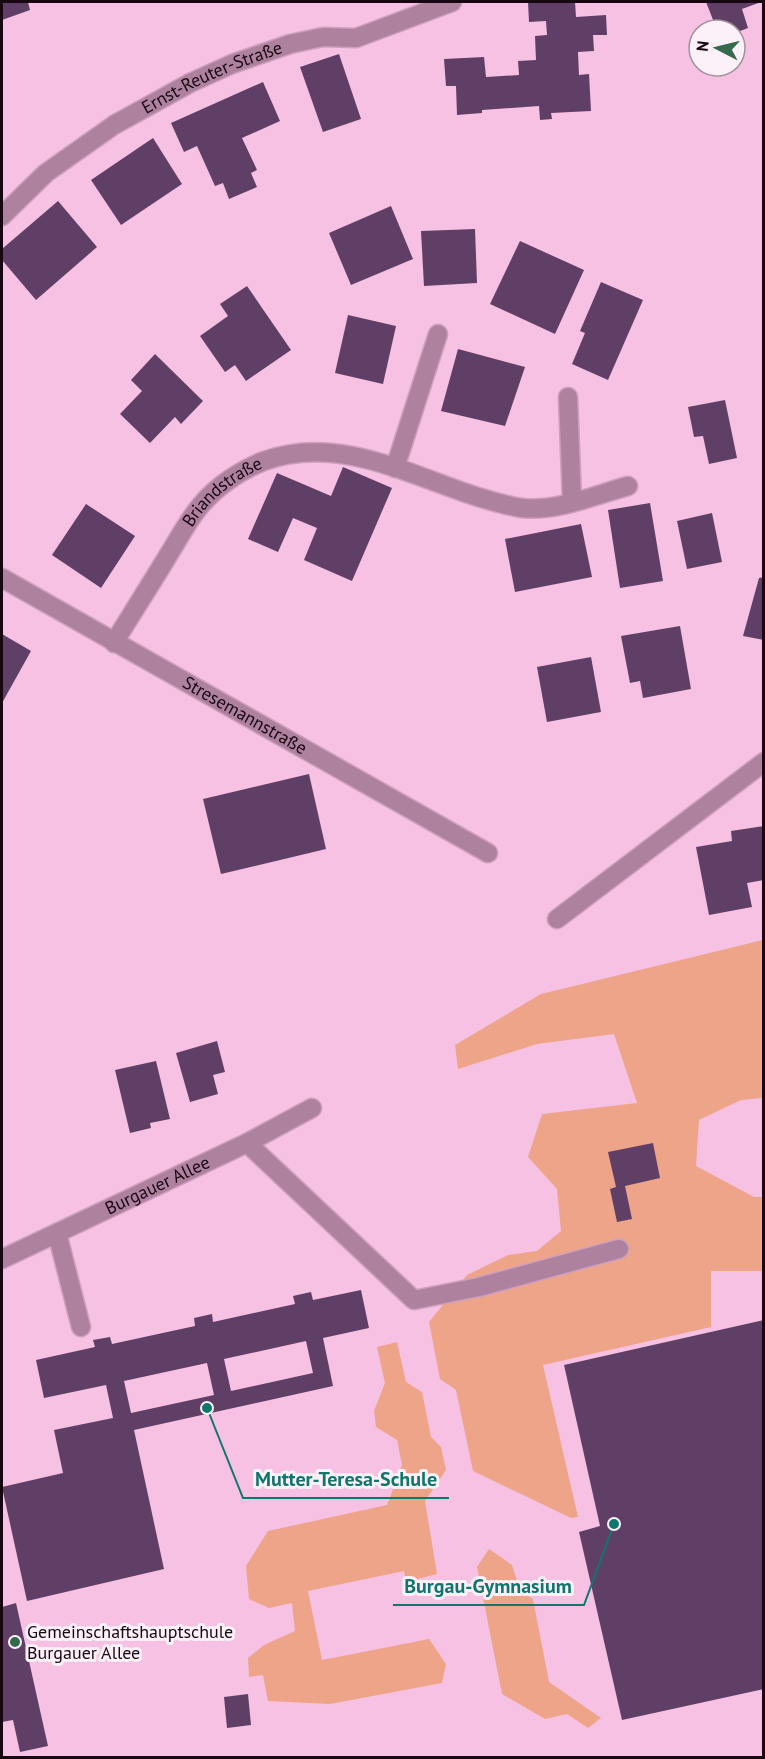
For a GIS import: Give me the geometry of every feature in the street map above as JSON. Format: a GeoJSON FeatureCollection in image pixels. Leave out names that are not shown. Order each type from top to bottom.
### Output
{"type":"FeatureCollection","features":[{"type":"Feature","properties":{"kind":"street","name":"Ernst-Reuter-Straße"},"geometry":{"type":"LineString","coordinates":[[2,216],[46,172],[114,124],[190,82],[232,64],[290,44],[323,37],[356,38],[452,2]]}},
{"type":"Feature","properties":{"kind":"street"},"geometry":{"type":"LineString","coordinates":[[395,468],[438,334]]}},
{"type":"Feature","properties":{"kind":"street"},"geometry":{"type":"LineString","coordinates":[[568,397],[573,502]]}},
{"type":"Feature","properties":{"kind":"street","name":"Briandstraße"},"geometry":{"type":"LineString","coordinates":[[114,643],[201,505],[222,486],[249,467],[276,457],[311,451],[357,456],[466,493],[523,508],[573,502],[628,486]]}},
{"type":"Feature","properties":{"kind":"street","name":"Stresemannstraße"},"geometry":{"type":"LineString","coordinates":[[2,578],[488,852]]}},
{"type":"Feature","properties":{"kind":"street"},"geometry":{"type":"LineString","coordinates":[[557,919],[764,762]]}},
{"type":"Feature","properties":{"kind":"street","name":"Burgauer Allee"},"geometry":{"type":"LineString","coordinates":[[2,1259],[247,1143],[312,1108]]}},
{"type":"Feature","properties":{"kind":"street"},"geometry":{"type":"LineString","coordinates":[[247,1143],[414,1300],[479,1287],[619,1249]]}},
{"type":"Feature","properties":{"kind":"street"},"geometry":{"type":"LineString","coordinates":[[57,1233],[81,1327]]}},
{"type":"Feature","properties":{"kind":"shaded area"},"geometry":{"type":"Polygon","coordinates":[[[763,940],[763,1098],[741,1100],[699,1120],[696,1166],[754,1197],[763,1197],[763,1271],[711,1271],[711,1327],[543,1365],[578,1517],[571,1518],[473,1471],[456,1390],[440,1379],[429,1322],[467,1275],[508,1255],[537,1251],[561,1231],[557,1189],[528,1157],[542,1114],[637,1103],[614,1034],[537,1044],[458,1069],[455,1045],[541,994],[763,940]]]}},
{"type":"Feature","properties":{"kind":"shaded area"},"geometry":{"type":"Polygon","coordinates":[[[397,1342],[406,1382],[422,1392],[431,1437],[441,1447],[446,1470],[425,1501],[437,1574],[406,1582],[404,1571],[308,1591],[322,1660],[429,1639],[446,1664],[442,1683],[330,1704],[268,1701],[263,1675],[249,1677],[248,1658],[264,1645],[295,1631],[292,1603],[269,1608],[249,1599],[246,1566],[268,1531],[387,1505],[402,1465],[397,1440],[376,1427],[374,1411],[385,1383],[377,1347],[397,1342]]]}},
{"type":"Feature","properties":{"kind":"shaded area"},"geometry":{"type":"Polygon","coordinates":[[[489,1549],[512,1565],[520,1590],[533,1599],[549,1682],[601,1718],[588,1728],[567,1714],[545,1719],[502,1694],[477,1567],[489,1549]]]}},
{"type":"Feature","properties":{"kind":"building"},"geometry":{"type":"Polygon","coordinates":[[[2,2],[28,2],[30,10],[2,20],[2,2]]]}},
{"type":"Feature","properties":{"kind":"building"},"geometry":{"type":"Polygon","coordinates":[[[528,2],[575,2],[576,17],[606,15],[607,35],[593,35],[594,51],[578,52],[579,75],[589,74],[591,111],[551,113],[552,119],[540,120],[539,106],[482,110],[482,113],[457,115],[456,86],[446,86],[444,59],[484,57],[486,77],[519,75],[518,61],[536,60],[535,36],[547,35],[546,21],[529,22],[528,2]]]}},
{"type":"Feature","properties":{"kind":"building"},"geometry":{"type":"Polygon","coordinates":[[[706,2],[761,2],[742,9],[745,18],[712,18],[706,2]]]}},
{"type":"Feature","properties":{"kind":"building"},"geometry":{"type":"Polygon","coordinates":[[[339,54],[361,119],[323,132],[300,67],[339,54]]]}},
{"type":"Feature","properties":{"kind":"building"},"geometry":{"type":"Polygon","coordinates":[[[263,82],[280,121],[242,138],[257,170],[251,173],[257,187],[229,199],[223,183],[215,186],[197,146],[184,152],[171,123],[263,82]]]}},
{"type":"Feature","properties":{"kind":"building"},"geometry":{"type":"Polygon","coordinates":[[[153,138],[182,184],[121,225],[91,180],[153,138]]]}},
{"type":"Feature","properties":{"kind":"building"},"geometry":{"type":"Polygon","coordinates":[[[58,201],[97,247],[36,300],[2,260],[2,249],[58,201]]]}},
{"type":"Feature","properties":{"kind":"building"},"geometry":{"type":"Polygon","coordinates":[[[391,206],[413,259],[351,285],[329,233],[391,206]]]}},
{"type":"Feature","properties":{"kind":"building"},"geometry":{"type":"Polygon","coordinates":[[[475,229],[477,283],[424,286],[421,231],[475,229]]]}},
{"type":"Feature","properties":{"kind":"building"},"geometry":{"type":"Polygon","coordinates":[[[520,241],[584,270],[555,334],[490,304],[520,241]]]}},
{"type":"Feature","properties":{"kind":"building"},"geometry":{"type":"Polygon","coordinates":[[[601,282],[643,300],[608,380],[572,364],[585,333],[580,331],[601,282]]]}},
{"type":"Feature","properties":{"kind":"building"},"geometry":{"type":"Polygon","coordinates":[[[247,286],[291,350],[246,381],[235,365],[225,372],[200,336],[228,316],[220,304],[247,286]]]}},
{"type":"Feature","properties":{"kind":"building"},"geometry":{"type":"Polygon","coordinates":[[[348,315],[396,326],[383,384],[335,373],[348,315]]]}},
{"type":"Feature","properties":{"kind":"building"},"geometry":{"type":"Polygon","coordinates":[[[458,349],[525,367],[505,426],[441,411],[458,349]]]}},
{"type":"Feature","properties":{"kind":"building"},"geometry":{"type":"Polygon","coordinates":[[[155,354],[203,401],[181,424],[175,417],[150,443],[120,414],[142,391],[131,380],[155,354]]]}},
{"type":"Feature","properties":{"kind":"building"},"geometry":{"type":"Polygon","coordinates":[[[725,400],[737,458],[709,464],[703,436],[694,437],[688,407],[725,400]]]}},
{"type":"Feature","properties":{"kind":"building"},"geometry":{"type":"Polygon","coordinates":[[[343,467],[392,488],[352,581],[304,560],[317,528],[293,518],[278,552],[248,539],[277,473],[331,496],[343,467]]]}},
{"type":"Feature","properties":{"kind":"building"},"geometry":{"type":"Polygon","coordinates":[[[650,503],[663,581],[620,588],[608,510],[650,503]]]}},
{"type":"Feature","properties":{"kind":"building"},"geometry":{"type":"Polygon","coordinates":[[[86,504],[135,536],[101,588],[52,555],[86,504]]]}},
{"type":"Feature","properties":{"kind":"building"},"geometry":{"type":"Polygon","coordinates":[[[712,513],[722,562],[687,569],[677,521],[712,513]]]}},
{"type":"Feature","properties":{"kind":"building"},"geometry":{"type":"Polygon","coordinates":[[[581,524],[592,577],[515,592],[505,539],[581,524]]]}},
{"type":"Feature","properties":{"kind":"building"},"geometry":{"type":"Polygon","coordinates":[[[764,577],[764,640],[743,636],[759,578],[764,577]]]}},
{"type":"Feature","properties":{"kind":"building"},"geometry":{"type":"Polygon","coordinates":[[[680,626],[691,689],[643,698],[640,681],[630,683],[621,636],[680,626]]]}},
{"type":"Feature","properties":{"kind":"building"},"geometry":{"type":"Polygon","coordinates":[[[2,634],[31,651],[2,703],[2,634]]]}},
{"type":"Feature","properties":{"kind":"building"},"geometry":{"type":"Polygon","coordinates":[[[591,657],[601,712],[547,722],[537,667],[591,657]]]}},
{"type":"Feature","properties":{"kind":"building"},"geometry":{"type":"Polygon","coordinates":[[[309,774],[326,849],[221,874],[203,799],[309,774]]]}},
{"type":"Feature","properties":{"kind":"building"},"geometry":{"type":"Polygon","coordinates":[[[764,826],[764,880],[747,883],[752,907],[709,915],[696,847],[732,841],[731,831],[764,826]]]}},
{"type":"Feature","properties":{"kind":"building"},"geometry":{"type":"Polygon","coordinates":[[[217,1041],[225,1072],[213,1075],[218,1094],[190,1102],[176,1053],[217,1041]]]}},
{"type":"Feature","properties":{"kind":"building"},"geometry":{"type":"Polygon","coordinates":[[[156,1061],[170,1119],[150,1123],[151,1128],[130,1133],[115,1070],[156,1061]]]}},
{"type":"Feature","properties":{"kind":"building"},"geometry":{"type":"Polygon","coordinates":[[[653,1143],[660,1178],[625,1186],[632,1219],[617,1222],[610,1189],[616,1187],[608,1152],[653,1143]]]}},
{"type":"Feature","properties":{"kind":"building"},"geometry":{"type":"Polygon","coordinates":[[[361,1290],[369,1328],[323,1338],[333,1386],[134,1430],[164,1569],[27,1601],[2,1487],[63,1473],[54,1430],[113,1418],[106,1385],[44,1398],[36,1360],[95,1347],[93,1340],[110,1337],[112,1344],[195,1326],[194,1318],[212,1314],[213,1322],[295,1304],[293,1296],[311,1292],[313,1300],[361,1290]],[[306,1341],[224,1359],[231,1391],[313,1373],[306,1341]],[[207,1363],[124,1381],[131,1413],[214,1395],[207,1363]]]}},
{"type":"Feature","properties":{"kind":"building"},"geometry":{"type":"Polygon","coordinates":[[[764,1320],[764,1689],[622,1720],[579,1532],[600,1526],[564,1365],[764,1320]]]}},
{"type":"Feature","properties":{"kind":"building","name":"Gemeinschaftshauptschule Burgauer Allee"},"geometry":{"type":"Polygon","coordinates":[[[16,1603],[48,1746],[20,1752],[13,1720],[2,1722],[2,1607],[16,1603]]]}},
{"type":"Feature","properties":{"kind":"building"},"geometry":{"type":"Polygon","coordinates":[[[248,1694],[251,1725],[227,1728],[224,1697],[248,1694]]]}},
{"type":"Feature","properties":{"kind":"place","name":"Mutter-Teresa-Schule"},"geometry":{"type":"Point","coordinates":[207,1408]}},
{"type":"Feature","properties":{"kind":"place","name":"Burgau-Gymnasium"},"geometry":{"type":"Point","coordinates":[614,1524]}},
{"type":"Feature","properties":{"kind":"place","name":"Gemeinschaftshauptschule Burgauer Allee"},"geometry":{"type":"Point","coordinates":[15,1642]}}]}
